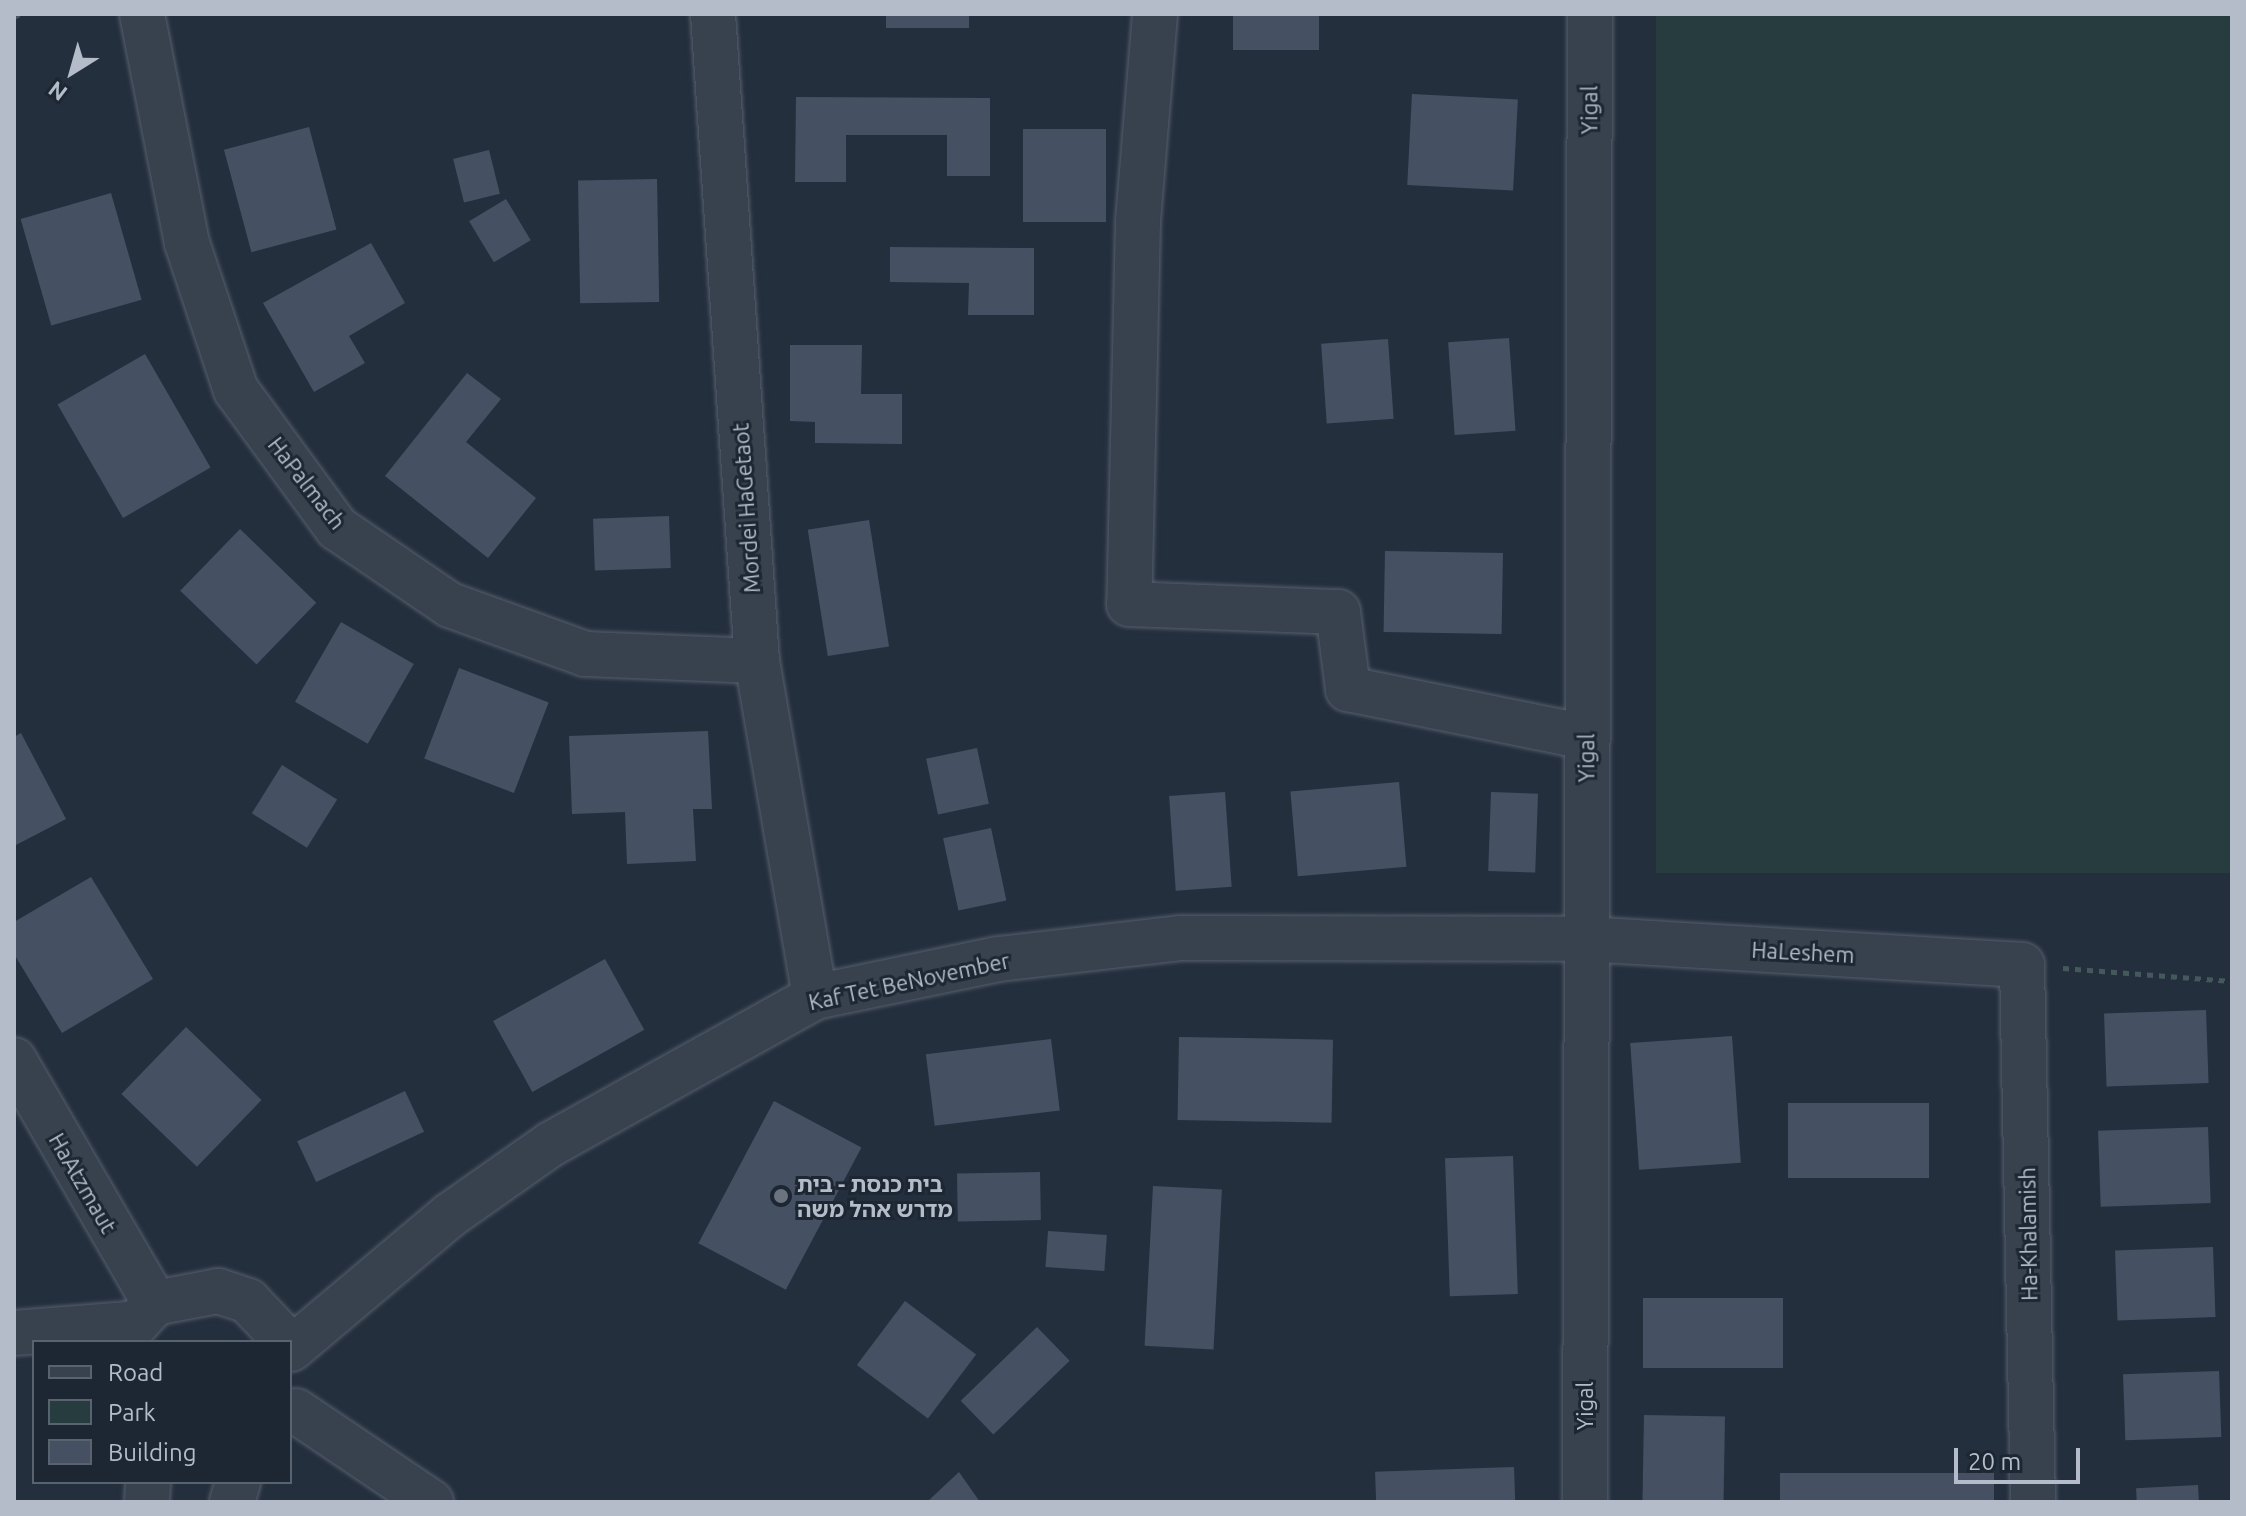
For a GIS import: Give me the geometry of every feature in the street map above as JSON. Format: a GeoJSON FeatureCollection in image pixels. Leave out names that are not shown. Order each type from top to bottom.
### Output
{"type":"FeatureCollection","features":[{"type":"Feature","properties":{"kind":"street","name":"HaPalmach"},"geometry":{"type":"LineString","coordinates":[[142,14],[187,243],[236,390],[337,528],[450,605],[585,654],[757,661]]}},
{"type":"Feature","properties":{"kind":"street","name":"Mordei HaGetaot"},"geometry":{"type":"LineString","coordinates":[[713,14],[757,661],[815,997]]}},
{"type":"Feature","properties":{"kind":"street"},"geometry":{"type":"LineString","coordinates":[[1155,14],[1138,221],[1129,604],[1338,612],[1348,689],[1586,737]]}},
{"type":"Feature","properties":{"kind":"street","name":"Yigal"},"geometry":{"type":"LineString","coordinates":[[1585,1502],[1584,939],[1590,14]]}},
{"type":"Feature","properties":{"kind":"street","name":"Kaf Tet BeNovember"},"geometry":{"type":"LineString","coordinates":[[292,1344],[450,1215],[551,1144],[815,997],[999,959],[1180,938],[1584,939]]}},
{"type":"Feature","properties":{"kind":"street","name":"HaLeshem"},"geometry":{"type":"LineString","coordinates":[[1584,939],[2022,965]]}},
{"type":"Feature","properties":{"kind":"street","name":"Ha-Khalamish"},"geometry":{"type":"LineString","coordinates":[[2022,965],[2033,1502]]}},
{"type":"Feature","properties":{"kind":"street","name":"HaAtzmaut"},"geometry":{"type":"LineString","coordinates":[[14,1060],[134,1323]]}},
{"type":"Feature","properties":{"kind":"street"},"geometry":{"type":"LineString","coordinates":[[14,1333],[134,1323],[218,1291],[248,1301],[284,1340]]}},
{"type":"Feature","properties":{"kind":"street"},"geometry":{"type":"LineString","coordinates":[[293,1417],[431,1502]]}},
{"type":"Feature","properties":{"kind":"path"},"geometry":{"type":"LineString","coordinates":[[14,17],[20,14]]}},
{"type":"Feature","properties":{"kind":"path"},"geometry":{"type":"LineString","coordinates":[[2022,965],[2232,981]]}},
{"type":"Feature","properties":{"kind":"green space"},"geometry":{"type":"Polygon","coordinates":[[[1656,14],[2232,14],[2232,873],[1656,873],[1656,14]]]}},
{"type":"Feature","properties":{"kind":"building"},"geometry":{"type":"Polygon","coordinates":[[[886,14],[969,14],[969,28],[886,28],[886,14]]]}},
{"type":"Feature","properties":{"kind":"building"},"geometry":{"type":"Polygon","coordinates":[[[1233,14],[1319,14],[1319,50],[1233,50],[1233,14]]]}},
{"type":"Feature","properties":{"kind":"building"},"geometry":{"type":"Polygon","coordinates":[[[1412,94],[1518,100],[1513,190],[1407,185],[1412,94]]]}},
{"type":"Feature","properties":{"kind":"building"},"geometry":{"type":"Polygon","coordinates":[[[796,97],[990,98],[990,176],[947,176],[947,135],[846,135],[846,182],[795,182],[796,97]]]}},
{"type":"Feature","properties":{"kind":"building"},"geometry":{"type":"Polygon","coordinates":[[[309,127],[336,229],[251,252],[224,150],[309,127]]]}},
{"type":"Feature","properties":{"kind":"building"},"geometry":{"type":"Polygon","coordinates":[[[1023,129],[1106,129],[1106,222],[1023,222],[1023,129]]]}},
{"type":"Feature","properties":{"kind":"building"},"geometry":{"type":"Polygon","coordinates":[[[489,150],[500,194],[464,203],[453,159],[489,150]]]}},
{"type":"Feature","properties":{"kind":"building"},"geometry":{"type":"Polygon","coordinates":[[[657,179],[659,302],[580,303],[578,180],[657,179]]]}},
{"type":"Feature","properties":{"kind":"building"},"geometry":{"type":"Polygon","coordinates":[[[111,193],[142,300],[51,326],[21,219],[111,193]]]}},
{"type":"Feature","properties":{"kind":"building"},"geometry":{"type":"Polygon","coordinates":[[[506,199],[531,240],[494,262],[469,221],[506,199]]]}},
{"type":"Feature","properties":{"kind":"building"},"geometry":{"type":"Polygon","coordinates":[[[371,243],[405,303],[349,336],[365,363],[314,392],[263,303],[371,243]]]}},
{"type":"Feature","properties":{"kind":"building"},"geometry":{"type":"Polygon","coordinates":[[[890,247],[1034,248],[1034,315],[968,315],[969,283],[890,282],[890,247]]]}},
{"type":"Feature","properties":{"kind":"building"},"geometry":{"type":"Polygon","coordinates":[[[1509,338],[1515,431],[1455,435],[1448,342],[1509,338]]]}},
{"type":"Feature","properties":{"kind":"building"},"geometry":{"type":"Polygon","coordinates":[[[1388,339],[1394,419],[1327,423],[1321,344],[1388,339]]]}},
{"type":"Feature","properties":{"kind":"building"},"geometry":{"type":"Polygon","coordinates":[[[790,345],[862,345],[861,394],[902,394],[902,444],[815,443],[815,422],[790,421],[790,345]]]}},
{"type":"Feature","properties":{"kind":"building"},"geometry":{"type":"Polygon","coordinates":[[[145,354],[211,467],[123,518],[58,404],[145,354]]]}},
{"type":"Feature","properties":{"kind":"building"},"geometry":{"type":"Polygon","coordinates":[[[467,373],[501,399],[466,442],[536,498],[488,558],[385,476],[467,373]]]}},
{"type":"Feature","properties":{"kind":"building"},"geometry":{"type":"Polygon","coordinates":[[[669,516],[671,568],[595,571],[593,519],[669,516]]]}},
{"type":"Feature","properties":{"kind":"building"},"geometry":{"type":"Polygon","coordinates":[[[869,520],[889,646],[828,656],[808,530],[869,520]]]}},
{"type":"Feature","properties":{"kind":"building"},"geometry":{"type":"Polygon","coordinates":[[[240,529],[316,603],[257,664],[180,591],[240,529]]]}},
{"type":"Feature","properties":{"kind":"building"},"geometry":{"type":"Polygon","coordinates":[[[1385,551],[1503,553],[1502,634],[1384,632],[1385,551]]]}},
{"type":"Feature","properties":{"kind":"building"},"geometry":{"type":"Polygon","coordinates":[[[341,622],[414,664],[368,744],[295,702],[341,622]]]}},
{"type":"Feature","properties":{"kind":"building"},"geometry":{"type":"Polygon","coordinates":[[[459,668],[549,702],[514,793],[424,759],[459,668]]]}},
{"type":"Feature","properties":{"kind":"building"},"geometry":{"type":"Polygon","coordinates":[[[708,731],[712,809],[693,809],[696,861],[627,864],[625,812],[572,814],[569,736],[708,731]]]}},
{"type":"Feature","properties":{"kind":"building"},"geometry":{"type":"Polygon","coordinates":[[[21,733],[66,819],[14,846],[14,737],[21,733]]]}},
{"type":"Feature","properties":{"kind":"building"},"geometry":{"type":"Polygon","coordinates":[[[977,748],[989,804],[938,815],[926,759],[977,748]]]}},
{"type":"Feature","properties":{"kind":"building"},"geometry":{"type":"Polygon","coordinates":[[[282,765],[337,799],[307,848],[252,813],[282,765]]]}},
{"type":"Feature","properties":{"kind":"building"},"geometry":{"type":"Polygon","coordinates":[[[1399,782],[1406,867],[1298,876],[1290,791],[1399,782]]]}},
{"type":"Feature","properties":{"kind":"building"},"geometry":{"type":"Polygon","coordinates":[[[1225,792],[1232,887],[1176,891],[1169,796],[1225,792]]]}},
{"type":"Feature","properties":{"kind":"building"},"geometry":{"type":"Polygon","coordinates":[[[1491,792],[1538,794],[1535,873],[1488,871],[1491,792]]]}},
{"type":"Feature","properties":{"kind":"building"},"geometry":{"type":"Polygon","coordinates":[[[991,828],[1006,900],[958,911],[943,838],[991,828]]]}},
{"type":"Feature","properties":{"kind":"building"},"geometry":{"type":"Polygon","coordinates":[[[91,877],[153,979],[62,1033],[14,954],[14,922],[91,877]]]}},
{"type":"Feature","properties":{"kind":"building"},"geometry":{"type":"Polygon","coordinates":[[[605,959],[644,1030],[532,1092],[493,1021],[605,959]]]}},
{"type":"Feature","properties":{"kind":"building"},"geometry":{"type":"Polygon","coordinates":[[[2206,1010],[2209,1083],[2107,1087],[2104,1014],[2206,1010]]]}},
{"type":"Feature","properties":{"kind":"building"},"geometry":{"type":"Polygon","coordinates":[[[186,1027],[262,1100],[197,1167],[121,1094],[186,1027]]]}},
{"type":"Feature","properties":{"kind":"building"},"geometry":{"type":"Polygon","coordinates":[[[1732,1036],[1741,1163],[1639,1170],[1630,1043],[1732,1036]]]}},
{"type":"Feature","properties":{"kind":"building"},"geometry":{"type":"Polygon","coordinates":[[[1179,1037],[1333,1040],[1332,1123],[1178,1120],[1179,1037]]]}},
{"type":"Feature","properties":{"kind":"building"},"geometry":{"type":"Polygon","coordinates":[[[1051,1039],[1060,1110],[935,1126],[926,1054],[1051,1039]]]}},
{"type":"Feature","properties":{"kind":"building"},"geometry":{"type":"Polygon","coordinates":[[[405,1091],[424,1132],[316,1182],[297,1141],[405,1091]]]}},
{"type":"Feature","properties":{"kind":"building","name":"בית כנסת - בית מדרש אהל משה"},"geometry":{"type":"Polygon","coordinates":[[[774,1101],[861,1147],[786,1290],[698,1243],[774,1101]]]}},
{"type":"Feature","properties":{"kind":"building"},"geometry":{"type":"Polygon","coordinates":[[[1788,1103],[1929,1103],[1929,1178],[1788,1178],[1788,1103]]]}},
{"type":"Feature","properties":{"kind":"building"},"geometry":{"type":"Polygon","coordinates":[[[2208,1127],[2211,1203],[2101,1207],[2098,1131],[2208,1127]]]}},
{"type":"Feature","properties":{"kind":"building"},"geometry":{"type":"Polygon","coordinates":[[[1513,1156],[1518,1294],[1450,1296],[1445,1158],[1513,1156]]]}},
{"type":"Feature","properties":{"kind":"building"},"geometry":{"type":"Polygon","coordinates":[[[1040,1172],[1041,1220],[958,1221],[957,1173],[1040,1172]]]}},
{"type":"Feature","properties":{"kind":"building"},"geometry":{"type":"Polygon","coordinates":[[[1153,1186],[1222,1190],[1214,1349],[1145,1346],[1153,1186]]]}},
{"type":"Feature","properties":{"kind":"building"},"geometry":{"type":"Polygon","coordinates":[[[1048,1231],[1107,1235],[1104,1271],[1045,1267],[1048,1231]]]}},
{"type":"Feature","properties":{"kind":"building"},"geometry":{"type":"Polygon","coordinates":[[[2213,1247],[2215,1317],[2118,1320],[2115,1250],[2213,1247]]]}},
{"type":"Feature","properties":{"kind":"building"},"geometry":{"type":"Polygon","coordinates":[[[1643,1298],[1783,1298],[1783,1368],[1643,1368],[1643,1298]]]}},
{"type":"Feature","properties":{"kind":"building"},"geometry":{"type":"Polygon","coordinates":[[[905,1301],[976,1355],[928,1418],[857,1365],[905,1301]]]}},
{"type":"Feature","properties":{"kind":"building"},"geometry":{"type":"Polygon","coordinates":[[[1037,1327],[1070,1361],[993,1434],[961,1401],[1037,1327]]]}},
{"type":"Feature","properties":{"kind":"building"},"geometry":{"type":"Polygon","coordinates":[[[2219,1371],[2221,1437],[2125,1440],[2123,1374],[2219,1371]]]}},
{"type":"Feature","properties":{"kind":"building"},"geometry":{"type":"Polygon","coordinates":[[[1644,1415],[1725,1416],[1723,1502],[1642,1502],[1644,1415]]]}},
{"type":"Feature","properties":{"kind":"building"},"geometry":{"type":"Polygon","coordinates":[[[1514,1467],[1515,1502],[1376,1502],[1375,1472],[1514,1467]]]}},
{"type":"Feature","properties":{"kind":"building"},"geometry":{"type":"Polygon","coordinates":[[[959,1472],[980,1502],[927,1502],[959,1472]]]}},
{"type":"Feature","properties":{"kind":"building"},"geometry":{"type":"Polygon","coordinates":[[[1780,1473],[1994,1473],[1994,1502],[1780,1502],[1780,1473]]]}},
{"type":"Feature","properties":{"kind":"building"},"geometry":{"type":"Polygon","coordinates":[[[2198,1485],[2199,1502],[2137,1502],[2136,1488],[2198,1485]]]}},
{"type":"Feature","properties":{"kind":"place","name":"בית כנסת - בית מדרש אהל משה"},"geometry":{"type":"Point","coordinates":[781,1196]}}]}
